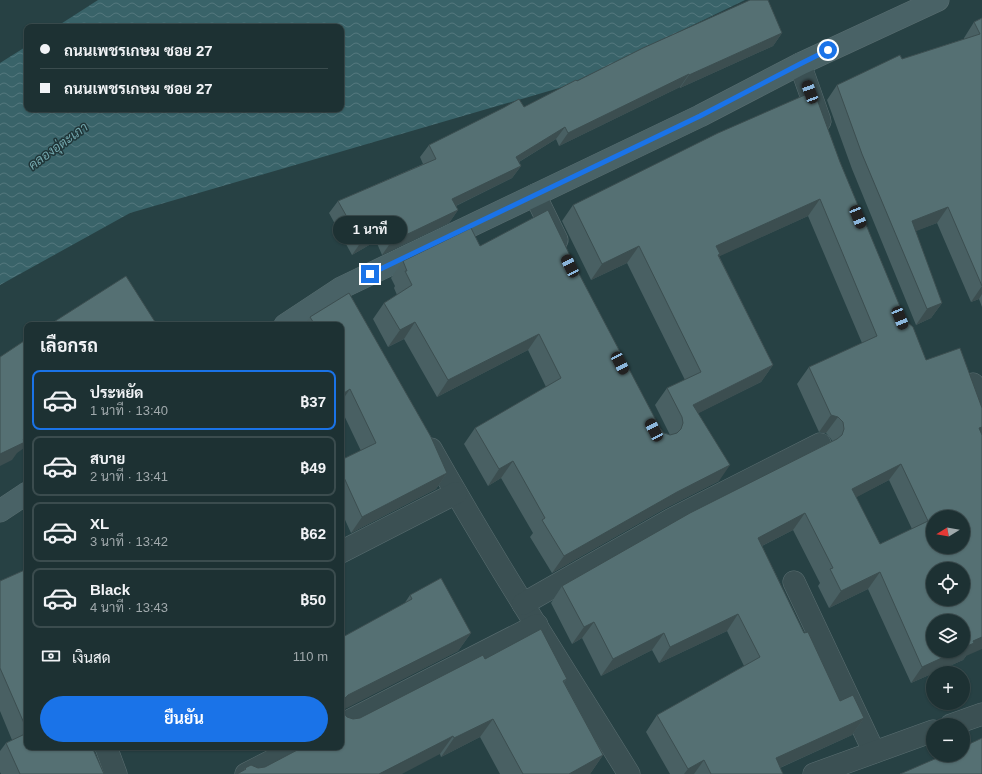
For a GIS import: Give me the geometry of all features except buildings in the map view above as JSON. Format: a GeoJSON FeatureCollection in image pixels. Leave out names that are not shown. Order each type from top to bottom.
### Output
{"type":"FeatureCollection","features":[{"type":"Feature","properties":{"kind":"street"},"geometry":{"type":"LineString","coordinates":[[291,322],[535,195],[700,116],[800,64],[938,0]]}},
{"type":"Feature","properties":{"kind":"street"},"geometry":{"type":"LineString","coordinates":[[800,64],[827,140]]}},
{"type":"Feature","properties":{"kind":"street"},"geometry":{"type":"LineString","coordinates":[[535,195],[566,259]]}},
{"type":"Feature","properties":{"kind":"street"},"geometry":{"type":"LineString","coordinates":[[973,384],[982,407]]}},
{"type":"Feature","properties":{"kind":"street"},"geometry":{"type":"LineString","coordinates":[[422,432],[456,493],[523,604],[629,774]]}},
{"type":"Feature","properties":{"kind":"street"},"geometry":{"type":"LineString","coordinates":[[523,604],[672,520],[820,444]]}},
{"type":"Feature","properties":{"kind":"street"},"geometry":{"type":"LineString","coordinates":[[344,550],[456,493]]}},
{"type":"Feature","properties":{"kind":"street"},"geometry":{"type":"LineString","coordinates":[[0,511],[24,495]]}},
{"type":"Feature","properties":{"kind":"street"},"geometry":{"type":"LineString","coordinates":[[794,582],[874,752]]}},
{"type":"Feature","properties":{"kind":"street"},"geometry":{"type":"LineString","coordinates":[[344,723],[537,625]]}},
{"type":"Feature","properties":{"kind":"street"},"geometry":{"type":"LineString","coordinates":[[970,718],[982,714]]}},
{"type":"Feature","properties":{"kind":"street"},"geometry":{"type":"LineString","coordinates":[[814,774],[926,733]]}},
{"type":"Feature","properties":{"kind":"street"},"geometry":{"type":"LineString","coordinates":[[107,750],[116,774]]}},
{"type":"Feature","properties":{"kind":"street"},"geometry":{"type":"LineString","coordinates":[[246,774],[293,750]]}},
{"type":"Feature","properties":{"kind":"water","name":"คลองอุ่ตะเภา"},"geometry":{"type":"Polygon","coordinates":[[[98,0],[745,0],[566,86],[130,213],[0,285],[0,63],[24,48],[24,112],[344,112],[344,24],[61,24],[98,0]]]}},
{"type":"Feature","properties":{"kind":"route"},"geometry":{"type":"LineString","coordinates":[[370,274],[633,148],[655,136],[700,116],[828,50]]}}]}
